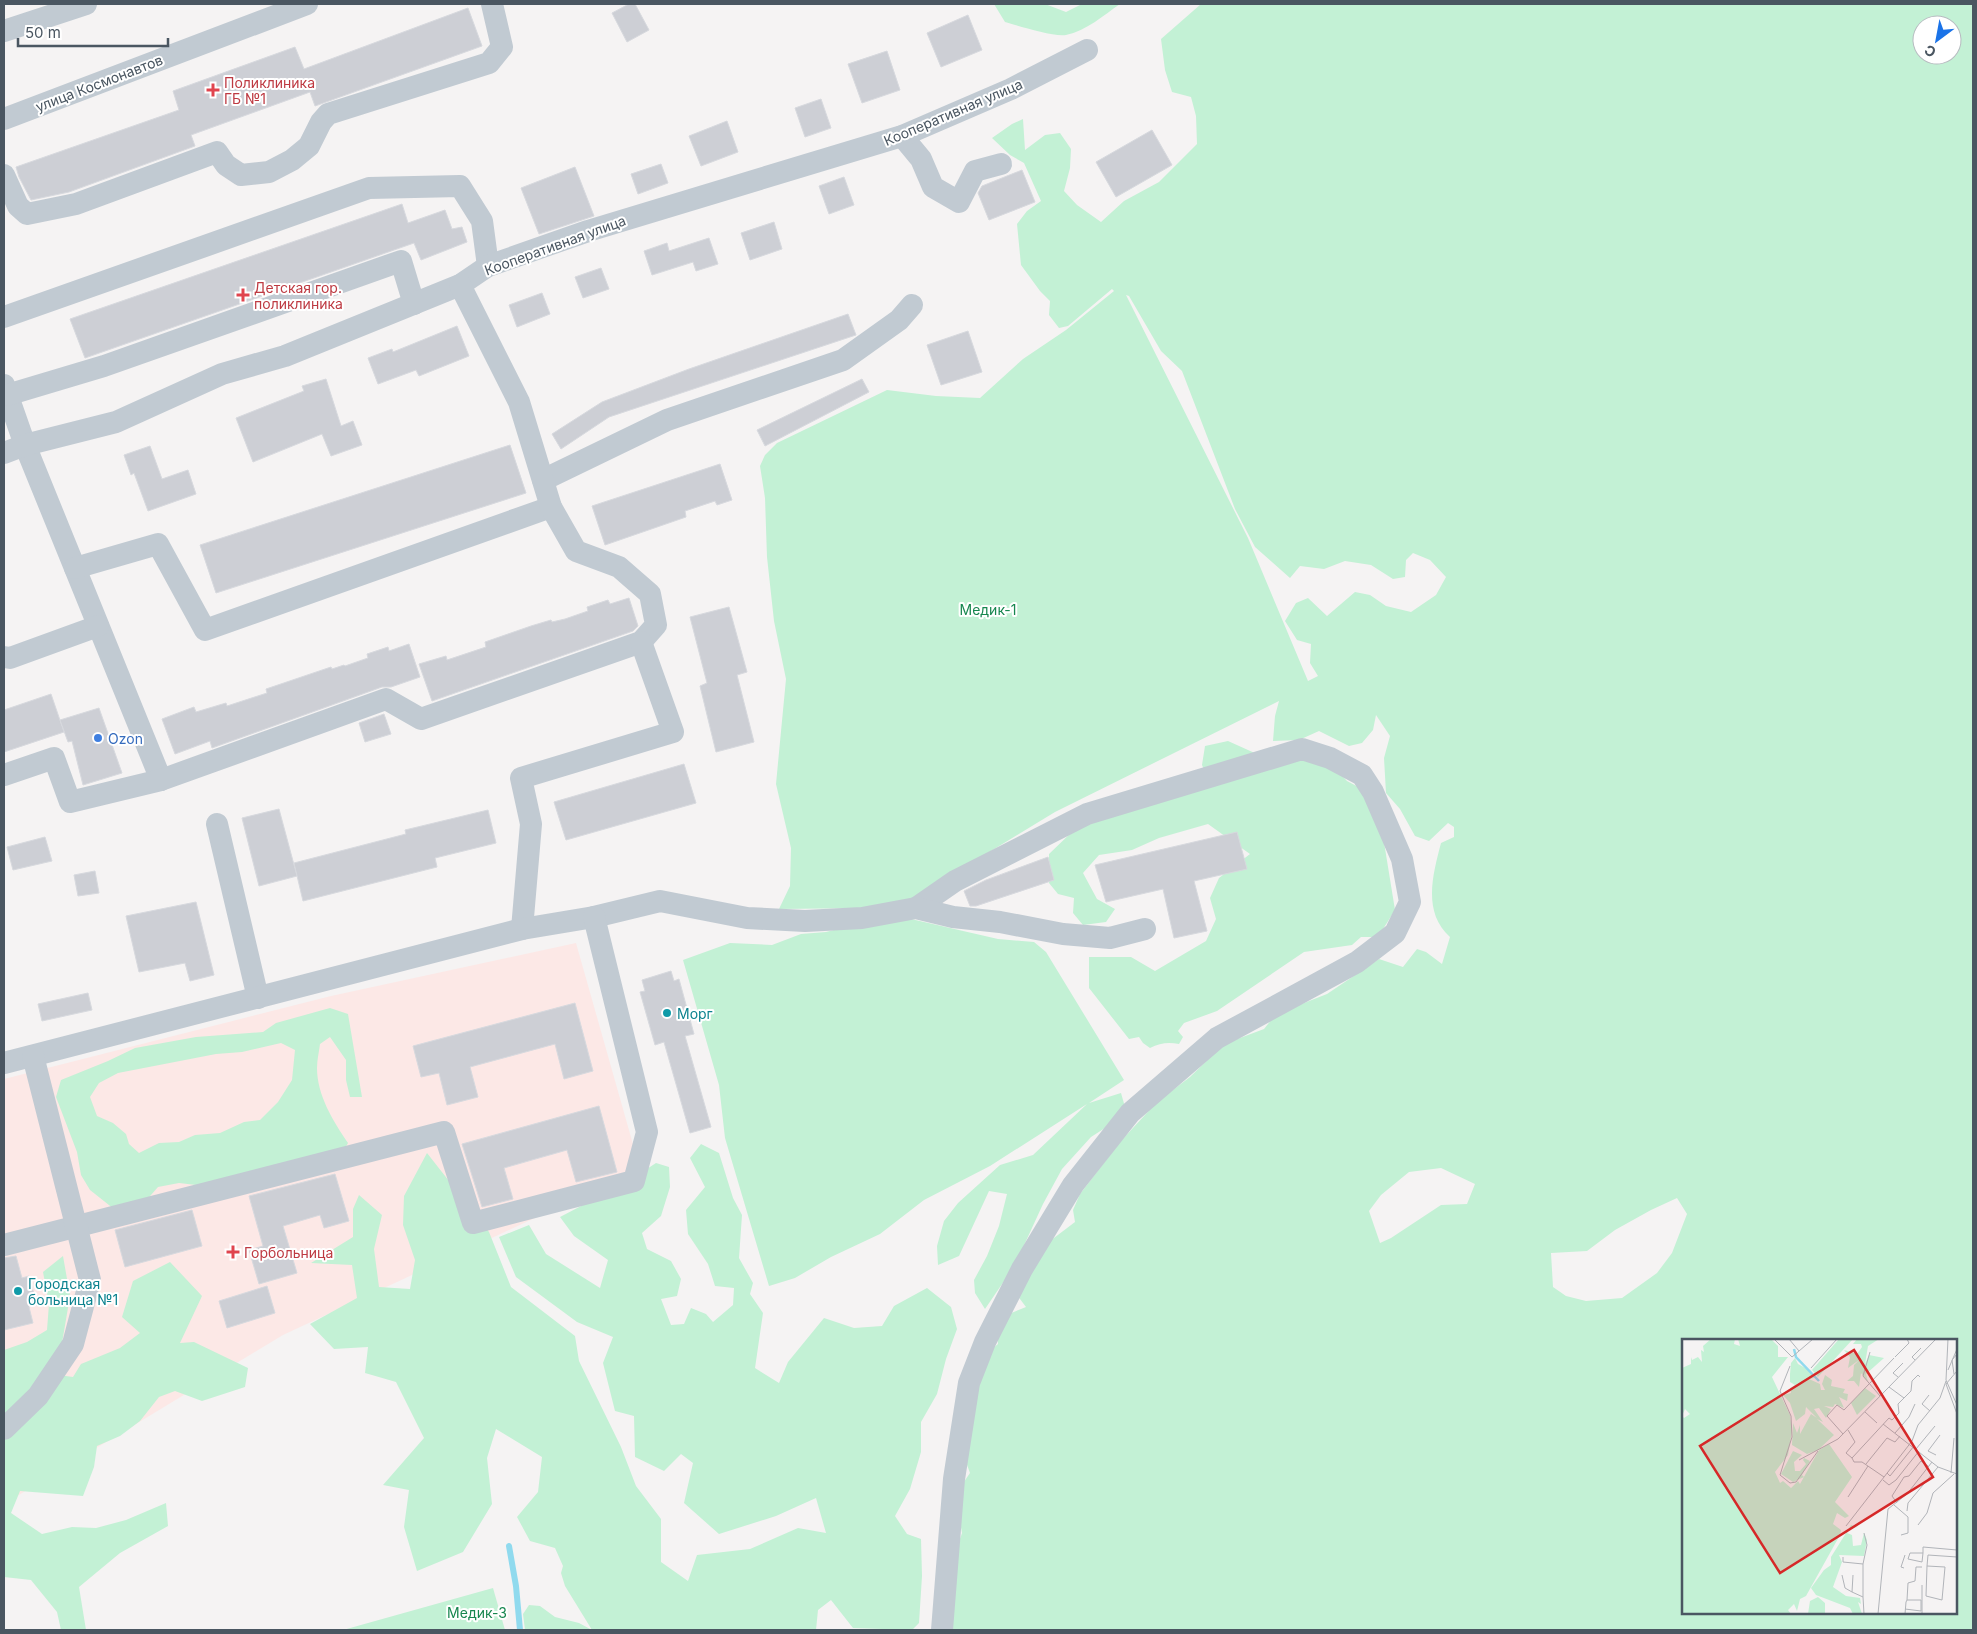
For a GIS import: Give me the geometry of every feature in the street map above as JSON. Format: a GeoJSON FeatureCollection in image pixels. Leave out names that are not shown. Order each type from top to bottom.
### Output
{"type":"FeatureCollection","features":[{"type":"Feature","properties":{"kind":"street"},"geometry":{"type":"LineString","coordinates":[[4,31],[86,4]]}},
{"type":"Feature","properties":{"kind":"street","name":"улица Космонавтов"},"geometry":{"type":"LineString","coordinates":[[4,119],[307,4]]}},
{"type":"Feature","properties":{"kind":"street"},"geometry":{"type":"LineString","coordinates":[[4,175],[18,206],[26,214],[76,204],[216,152],[226,165],[241,175],[269,172],[292,160],[309,146],[320,122],[328,114],[489,63],[502,47],[492,4]]}},
{"type":"Feature","properties":{"kind":"street","name":"Кооперативная улица"},"geometry":{"type":"LineString","coordinates":[[4,453],[25,445],[116,422],[222,374],[285,356],[460,285],[488,266],[588,231],[902,136],[1011,89],[1087,50]]}},
{"type":"Feature","properties":{"kind":"street"},"geometry":{"type":"LineString","coordinates":[[902,136],[921,159],[933,187],[959,202],[976,171],[1001,164]]}},
{"type":"Feature","properties":{"kind":"street"},"geometry":{"type":"LineString","coordinates":[[4,317],[369,188],[460,186],[482,221],[488,266]]}},
{"type":"Feature","properties":{"kind":"street"},"geometry":{"type":"LineString","coordinates":[[161,780],[25,445],[6,390],[104,366],[401,261],[414,304]]}},
{"type":"Feature","properties":{"kind":"street"},"geometry":{"type":"LineString","coordinates":[[4,775],[54,758],[70,802],[161,780],[386,698],[421,719],[641,642],[656,625],[650,594],[619,567],[576,551],[552,507],[519,402],[460,285]]}},
{"type":"Feature","properties":{"kind":"street"},"geometry":{"type":"LineString","coordinates":[[543,480],[667,420],[843,360],[899,320],[912,305]]}},
{"type":"Feature","properties":{"kind":"street"},"geometry":{"type":"LineString","coordinates":[[75,568],[158,544],[205,630],[552,507]]}},
{"type":"Feature","properties":{"kind":"street"},"geometry":{"type":"LineString","coordinates":[[4,657],[10,658],[98,626]]}},
{"type":"Feature","properties":{"kind":"street"},"geometry":{"type":"LineString","coordinates":[[522,929],[531,824],[521,778],[673,732],[641,642]]}},
{"type":"Feature","properties":{"kind":"street"},"geometry":{"type":"LineString","coordinates":[[4,1063],[522,929],[594,917],[660,901],[747,918],[805,921],[862,918],[916,908],[955,882],[1087,814],[1302,749],[1330,758],[1362,775],[1373,792],[1402,860],[1410,902],[1395,933],[1357,962],[1217,1038],[1130,1113],[1073,1185],[1022,1269],[985,1342],[969,1383],[954,1479],[942,1630]]}},
{"type":"Feature","properties":{"kind":"street"},"geometry":{"type":"LineString","coordinates":[[217,824],[258,998]]}},
{"type":"Feature","properties":{"kind":"street"},"geometry":{"type":"LineString","coordinates":[[916,908],[953,917],[1000,922],[1063,934],[1110,938],[1145,929]]}},
{"type":"Feature","properties":{"kind":"street"},"geometry":{"type":"LineString","coordinates":[[4,1245],[444,1132],[473,1223],[634,1181],[647,1132],[594,917]]}},
{"type":"Feature","properties":{"kind":"street"},"geometry":{"type":"LineString","coordinates":[[4,1430],[38,1396],[73,1344],[90,1280],[33,1056]]}},
{"type":"Feature","properties":{"kind":"shaded area","name":"Горбольница"},"geometry":{"type":"Polygon","coordinates":[[[576,943],[640,1169],[283,1335],[4,1504],[4,1079],[331,996],[576,943]]]}},
{"type":"Feature","properties":{"kind":"green space"},"geometry":{"type":"Polygon","coordinates":[[[994,4],[1045,4],[1066,12],[1082,4],[1120,4],[1081,30],[1060,35],[1036,31],[1005,22],[994,4]]]}},
{"type":"Feature","properties":{"kind":"green space","name":"Медик-1"},"geometry":{"type":"Polygon","coordinates":[[[1201,4],[1973,4],[1973,1630],[948,1630],[951,1565],[962,1533],[958,1511],[959,1489],[970,1473],[966,1462],[966,1442],[986,1354],[998,1344],[997,1329],[1009,1314],[1026,1307],[1017,1295],[1046,1244],[1075,1222],[1073,1210],[1080,1194],[1120,1142],[1157,1102],[1190,1077],[1224,1044],[1264,1029],[1276,1014],[1327,994],[1379,959],[1403,967],[1417,949],[1426,952],[1442,964],[1450,937],[1441,927],[1436,916],[1432,892],[1435,867],[1441,843],[1454,837],[1454,827],[1448,823],[1429,841],[1415,836],[1400,809],[1386,793],[1384,758],[1390,736],[1376,715],[1373,730],[1362,743],[1349,746],[1319,731],[1299,740],[1273,741],[1275,716],[1279,701],[1055,812],[904,904],[870,908],[779,909],[790,886],[791,848],[776,784],[786,679],[774,621],[767,557],[765,498],[760,466],[765,455],[777,443],[887,390],[936,396],[980,398],[1023,359],[1066,330],[1114,291],[1112,289],[1068,326],[1059,328],[1049,315],[1050,301],[1040,291],[1021,265],[1017,224],[1027,211],[1041,201],[1024,163],[1010,155],[992,138],[1023,119],[1025,150],[1045,135],[1060,133],[1071,149],[1070,168],[1064,191],[1077,205],[1101,222],[1124,201],[1159,182],[1197,144],[1196,116],[1191,97],[1172,92],[1165,70],[1161,39],[1201,4]],[[1126,295],[1248,538],[1308,681],[1318,676],[1310,663],[1311,644],[1297,640],[1285,621],[1296,603],[1308,598],[1327,616],[1355,592],[1370,595],[1386,606],[1411,612],[1436,595],[1446,577],[1430,560],[1413,553],[1406,560],[1405,577],[1393,579],[1371,565],[1345,561],[1324,569],[1300,566],[1290,578],[1255,547],[1235,509],[1182,371],[1161,351],[1129,296],[1126,295]],[[1441,1168],[1409,1172],[1381,1195],[1369,1211],[1380,1243],[1391,1238],[1441,1205],[1467,1204],[1475,1184],[1441,1168]],[[1677,1198],[1615,1230],[1587,1251],[1551,1253],[1553,1287],[1566,1296],[1586,1301],[1622,1298],[1657,1273],[1672,1253],[1687,1214],[1677,1198]]]}},
{"type":"Feature","properties":{"kind":"green space"},"geometry":{"type":"Polygon","coordinates":[[[1228,741],[1268,759],[1298,757],[1330,763],[1347,781],[1362,789],[1383,836],[1395,910],[1378,937],[1361,937],[1352,945],[1304,952],[1217,1011],[1184,1023],[1178,1031],[1183,1037],[1179,1044],[1164,1043],[1150,1048],[1139,1037],[1129,1039],[1089,988],[1089,957],[1131,957],[1155,971],[1206,941],[1216,919],[1210,898],[1219,878],[1250,854],[1208,824],[1159,838],[1132,850],[1099,855],[1083,873],[1097,899],[1115,909],[1106,922],[1083,925],[1073,913],[1074,898],[1058,894],[1049,883],[1049,854],[1075,829],[1208,779],[1202,765],[1205,746],[1228,741]]]}},
{"type":"Feature","properties":{"kind":"green space"},"geometry":{"type":"Polygon","coordinates":[[[911,919],[998,939],[1034,942],[1046,952],[1124,1080],[1089,1103],[1121,1093],[1127,1114],[1091,1137],[1062,1169],[1043,1204],[1015,1265],[985,1309],[975,1293],[974,1280],[987,1256],[999,1226],[1007,1194],[989,1191],[959,1256],[938,1265],[937,1246],[944,1221],[958,1203],[1000,1165],[1033,1155],[1087,1104],[990,1166],[924,1200],[880,1234],[831,1257],[795,1278],[769,1286],[725,1138],[719,1085],[683,960],[730,943],[772,945],[801,934],[826,932],[861,923],[911,919]]]}},
{"type":"Feature","properties":{"kind":"green space"},"geometry":{"type":"Polygon","coordinates":[[[330,1008],[348,1014],[362,1097],[350,1097],[346,1080],[346,1060],[330,1037],[320,1044],[317,1065],[323,1098],[348,1143],[338,1160],[213,1187],[179,1183],[158,1187],[144,1203],[119,1213],[90,1190],[81,1175],[77,1152],[56,1097],[61,1080],[135,1048],[196,1037],[263,1032],[276,1023],[330,1008]],[[281,1043],[242,1052],[216,1054],[118,1073],[99,1083],[90,1097],[97,1116],[113,1123],[126,1134],[129,1144],[139,1153],[159,1143],[179,1142],[195,1135],[220,1133],[244,1122],[260,1120],[278,1102],[292,1080],[295,1050],[281,1043]]]}},
{"type":"Feature","properties":{"kind":"green space"},"geometry":{"type":"Polygon","coordinates":[[[701,1144],[719,1153],[733,1198],[742,1215],[739,1258],[753,1283],[750,1294],[763,1313],[755,1368],[779,1383],[788,1362],[824,1318],[854,1328],[882,1326],[894,1306],[927,1288],[951,1307],[957,1329],[946,1359],[937,1394],[921,1422],[921,1452],[910,1489],[895,1516],[907,1534],[921,1539],[922,1576],[919,1623],[912,1630],[853,1628],[831,1600],[818,1610],[816,1630],[592,1630],[565,1586],[561,1573],[563,1566],[555,1548],[530,1541],[517,1517],[538,1492],[542,1457],[496,1429],[487,1458],[492,1504],[463,1552],[417,1571],[404,1527],[409,1490],[383,1485],[424,1438],[396,1382],[365,1373],[368,1347],[334,1349],[310,1324],[357,1298],[352,1265],[311,1263],[353,1237],[353,1209],[359,1195],[382,1215],[374,1249],[379,1287],[410,1289],[415,1260],[403,1225],[404,1196],[427,1153],[489,1232],[511,1287],[575,1336],[579,1361],[621,1447],[636,1486],[661,1519],[661,1562],[688,1581],[697,1555],[750,1549],[798,1528],[826,1533],[816,1498],[776,1516],[719,1534],[684,1503],[693,1463],[681,1454],[664,1471],[635,1457],[634,1416],[615,1411],[603,1363],[613,1337],[577,1322],[516,1277],[499,1237],[529,1225],[546,1254],[600,1288],[608,1260],[574,1236],[560,1217],[627,1182],[656,1163],[669,1167],[670,1187],[661,1216],[642,1233],[647,1249],[671,1261],[681,1279],[677,1296],[661,1299],[671,1325],[684,1324],[691,1308],[706,1314],[713,1322],[733,1305],[734,1288],[715,1286],[708,1264],[688,1234],[686,1210],[705,1187],[690,1158],[701,1144]]]}},
{"type":"Feature","properties":{"kind":"green space"},"geometry":{"type":"Polygon","coordinates":[[[63,1256],[70,1296],[61,1349],[44,1373],[73,1377],[81,1364],[120,1348],[140,1333],[122,1317],[133,1281],[170,1262],[202,1296],[180,1343],[194,1342],[248,1368],[245,1387],[202,1401],[175,1391],[159,1397],[140,1421],[120,1436],[97,1446],[94,1467],[83,1496],[20,1491],[11,1513],[42,1534],[72,1527],[96,1528],[126,1520],[166,1503],[168,1526],[120,1553],[79,1587],[86,1630],[61,1630],[57,1612],[31,1580],[4,1577],[4,1350],[27,1342],[47,1330],[49,1304],[43,1272],[63,1256]]]}},
{"type":"Feature","properties":{"kind":"green space","name":"Медик-3"},"geometry":{"type":"Polygon","coordinates":[[[493,1588],[505,1630],[343,1630],[493,1588]]]}},
{"type":"Feature","properties":{"kind":"green space"},"geometry":{"type":"Polygon","coordinates":[[[529,1605],[540,1606],[555,1617],[579,1623],[592,1630],[525,1630],[523,1614],[529,1605]]]}},
{"type":"Feature","properties":{"kind":"building"},"geometry":{"type":"Polygon","coordinates":[[[629,4],[635,4],[649,30],[627,42],[612,13],[629,4]]]}},
{"type":"Feature","properties":{"kind":"building"},"geometry":{"type":"Polygon","coordinates":[[[468,8],[482,46],[315,106],[310,92],[191,135],[195,146],[69,192],[31,200],[19,177],[16,167],[179,110],[173,91],[295,47],[304,69],[468,8]]]}},
{"type":"Feature","properties":{"kind":"building"},"geometry":{"type":"Polygon","coordinates":[[[968,15],[982,50],[941,67],[927,33],[968,15]]]}},
{"type":"Feature","properties":{"kind":"building"},"geometry":{"type":"Polygon","coordinates":[[[887,51],[900,90],[862,103],[848,64],[887,51]]]}},
{"type":"Feature","properties":{"kind":"building"},"geometry":{"type":"Polygon","coordinates":[[[821,99],[831,128],[805,137],[795,108],[821,99]]]}},
{"type":"Feature","properties":{"kind":"building"},"geometry":{"type":"Polygon","coordinates":[[[727,121],[738,152],[701,166],[689,136],[727,121]]]}},
{"type":"Feature","properties":{"kind":"building"},"geometry":{"type":"Polygon","coordinates":[[[1152,130],[1172,165],[1116,197],[1096,162],[1152,130]]]}},
{"type":"Feature","properties":{"kind":"building"},"geometry":{"type":"Polygon","coordinates":[[[661,164],[668,183],[638,194],[631,174],[661,164]]]}},
{"type":"Feature","properties":{"kind":"building"},"geometry":{"type":"Polygon","coordinates":[[[575,167],[594,216],[539,234],[521,188],[575,167]]]}},
{"type":"Feature","properties":{"kind":"building"},"geometry":{"type":"Polygon","coordinates":[[[1022,170],[1035,202],[989,220],[978,193],[982,186],[1022,170]]]}},
{"type":"Feature","properties":{"kind":"building"},"geometry":{"type":"Polygon","coordinates":[[[844,177],[854,205],[829,214],[819,186],[844,177]]]}},
{"type":"Feature","properties":{"kind":"building"},"geometry":{"type":"Polygon","coordinates":[[[402,204],[408,223],[445,210],[452,229],[462,227],[467,242],[421,260],[414,243],[85,358],[70,319],[402,204]]]}},
{"type":"Feature","properties":{"kind":"building"},"geometry":{"type":"Polygon","coordinates":[[[774,222],[782,249],[750,260],[741,233],[774,222]]]}},
{"type":"Feature","properties":{"kind":"building"},"geometry":{"type":"Polygon","coordinates":[[[709,238],[718,264],[696,271],[693,262],[652,275],[644,251],[667,243],[669,251],[709,238]]]}},
{"type":"Feature","properties":{"kind":"building"},"geometry":{"type":"Polygon","coordinates":[[[601,268],[609,289],[583,298],[575,277],[601,268]]]}},
{"type":"Feature","properties":{"kind":"building"},"geometry":{"type":"Polygon","coordinates":[[[542,293],[550,314],[517,327],[509,305],[542,293]]]}},
{"type":"Feature","properties":{"kind":"building"},"geometry":{"type":"Polygon","coordinates":[[[848,314],[856,335],[609,417],[561,449],[552,434],[602,402],[689,369],[848,314]]]}},
{"type":"Feature","properties":{"kind":"building"},"geometry":{"type":"Polygon","coordinates":[[[457,326],[469,356],[419,376],[416,370],[378,384],[368,358],[392,349],[393,352],[457,326]]]}},
{"type":"Feature","properties":{"kind":"building"},"geometry":{"type":"Polygon","coordinates":[[[968,331],[982,372],[941,385],[927,345],[968,331]]]}},
{"type":"Feature","properties":{"kind":"building"},"geometry":{"type":"Polygon","coordinates":[[[326,379],[341,426],[353,421],[362,445],[331,456],[322,434],[253,462],[236,418],[304,391],[302,386],[326,379]]]}},
{"type":"Feature","properties":{"kind":"building"},"geometry":{"type":"Polygon","coordinates":[[[862,379],[869,392],[765,446],[757,430],[862,379]]]}},
{"type":"Feature","properties":{"kind":"building"},"geometry":{"type":"Polygon","coordinates":[[[510,445],[526,493],[216,593],[200,545],[510,445]]]}},
{"type":"Feature","properties":{"kind":"building"},"geometry":{"type":"Polygon","coordinates":[[[150,446],[162,479],[188,470],[196,494],[148,511],[134,473],[131,475],[124,455],[150,446]]]}},
{"type":"Feature","properties":{"kind":"building"},"geometry":{"type":"Polygon","coordinates":[[[720,464],[732,500],[717,505],[715,501],[685,511],[686,517],[605,545],[592,506],[720,464]]]}},
{"type":"Feature","properties":{"kind":"building"},"geometry":{"type":"Polygon","coordinates":[[[629,598],[638,626],[633,631],[432,701],[419,664],[446,656],[447,660],[486,647],[485,642],[531,626],[551,620],[552,622],[565,619],[588,611],[587,607],[608,600],[610,604],[629,598]]]}},
{"type":"Feature","properties":{"kind":"building"},"geometry":{"type":"Polygon","coordinates":[[[729,607],[747,672],[737,675],[754,742],[716,752],[700,686],[707,683],[690,617],[729,607]]]}},
{"type":"Feature","properties":{"kind":"building"},"geometry":{"type":"Polygon","coordinates":[[[409,644],[420,677],[391,687],[382,687],[212,748],[210,741],[175,754],[162,719],[194,707],[196,712],[226,703],[227,706],[267,693],[266,689],[331,667],[332,669],[345,666],[368,658],[367,654],[388,647],[389,651],[409,644]]]}},
{"type":"Feature","properties":{"kind":"building"},"geometry":{"type":"Polygon","coordinates":[[[51,694],[64,732],[4,752],[4,710],[51,694]]]}},
{"type":"Feature","properties":{"kind":"building"},"geometry":{"type":"Polygon","coordinates":[[[99,708],[122,773],[83,785],[72,741],[68,742],[60,720],[99,708]]]}},
{"type":"Feature","properties":{"kind":"building"},"geometry":{"type":"Polygon","coordinates":[[[384,714],[391,734],[365,742],[359,723],[384,714]]]}},
{"type":"Feature","properties":{"kind":"building"},"geometry":{"type":"Polygon","coordinates":[[[684,764],[696,803],[566,840],[554,802],[684,764]]]}},
{"type":"Feature","properties":{"kind":"building"},"geometry":{"type":"Polygon","coordinates":[[[279,809],[297,876],[259,886],[242,818],[279,809]]]}},
{"type":"Feature","properties":{"kind":"building"},"geometry":{"type":"Polygon","coordinates":[[[488,810],[496,843],[435,858],[437,867],[303,901],[294,863],[406,834],[405,830],[488,810]]]}},
{"type":"Feature","properties":{"kind":"building"},"geometry":{"type":"Polygon","coordinates":[[[1237,832],[1247,869],[1194,881],[1207,931],[1174,938],[1163,889],[1106,902],[1095,865],[1237,832]]]}},
{"type":"Feature","properties":{"kind":"building"},"geometry":{"type":"Polygon","coordinates":[[[45,837],[52,861],[13,870],[7,847],[45,837]]]}},
{"type":"Feature","properties":{"kind":"building"},"geometry":{"type":"Polygon","coordinates":[[[1048,857],[1054,880],[976,906],[970,906],[964,891],[986,880],[1048,857]]]}},
{"type":"Feature","properties":{"kind":"building"},"geometry":{"type":"Polygon","coordinates":[[[95,871],[99,893],[78,896],[74,875],[95,871]]]}},
{"type":"Feature","properties":{"kind":"building"},"geometry":{"type":"Polygon","coordinates":[[[196,902],[214,975],[190,981],[185,963],[139,972],[126,916],[196,902]]]}},
{"type":"Feature","properties":{"kind":"building"},"geometry":{"type":"Polygon","coordinates":[[[671,971],[674,981],[679,979],[694,1034],[685,1036],[711,1127],[690,1133],[664,1042],[655,1045],[640,992],[645,991],[642,980],[671,971]]]}},
{"type":"Feature","properties":{"kind":"building"},"geometry":{"type":"Polygon","coordinates":[[[88,993],[92,1010],[42,1021],[38,1004],[88,993]]]}},
{"type":"Feature","properties":{"kind":"building"},"geometry":{"type":"Polygon","coordinates":[[[575,1003],[593,1071],[564,1079],[555,1044],[470,1067],[478,1097],[447,1105],[439,1073],[421,1077],[413,1046],[575,1003]]]}},
{"type":"Feature","properties":{"kind":"building"},"geometry":{"type":"Polygon","coordinates":[[[599,1106],[617,1172],[576,1182],[567,1150],[504,1168],[513,1199],[482,1207],[462,1144],[599,1106]]]}},
{"type":"Feature","properties":{"kind":"building"},"geometry":{"type":"Polygon","coordinates":[[[335,1174],[349,1221],[324,1228],[320,1215],[283,1226],[297,1273],[259,1284],[249,1250],[263,1246],[249,1196],[335,1174]]]}},
{"type":"Feature","properties":{"kind":"building"},"geometry":{"type":"Polygon","coordinates":[[[192,1210],[202,1246],[125,1267],[115,1230],[192,1210]]]}},
{"type":"Feature","properties":{"kind":"building","name":"Городская больница №1"},"geometry":{"type":"Polygon","coordinates":[[[16,1256],[22,1278],[29,1276],[37,1305],[29,1307],[33,1323],[4,1330],[4,1258],[16,1256]]]}},
{"type":"Feature","properties":{"kind":"building"},"geometry":{"type":"Polygon","coordinates":[[[267,1286],[275,1313],[227,1328],[219,1301],[267,1286]]]}},
{"type":"Feature","properties":{"kind":"waterway"},"geometry":{"type":"LineString","coordinates":[[509,1546],[516,1586],[520,1630]]}},
{"type":"Feature","properties":{"kind":"place","name":"Поликлиника ГБ №1"},"geometry":{"type":"Point","coordinates":[213,90]}},
{"type":"Feature","properties":{"kind":"place","name":"Детская гор. поликлиника"},"geometry":{"type":"Point","coordinates":[243,295]}},
{"type":"Feature","properties":{"kind":"place","name":"Ozon"},"geometry":{"type":"Point","coordinates":[98,738]}},
{"type":"Feature","properties":{"kind":"place","name":"Морг"},"geometry":{"type":"Point","coordinates":[667,1013]}},
{"type":"Feature","properties":{"kind":"place","name":"Горбольница"},"geometry":{"type":"Point","coordinates":[233,1252]}},
{"type":"Feature","properties":{"kind":"place","name":"Городская больница №1"},"geometry":{"type":"Point","coordinates":[18,1291]}}]}
